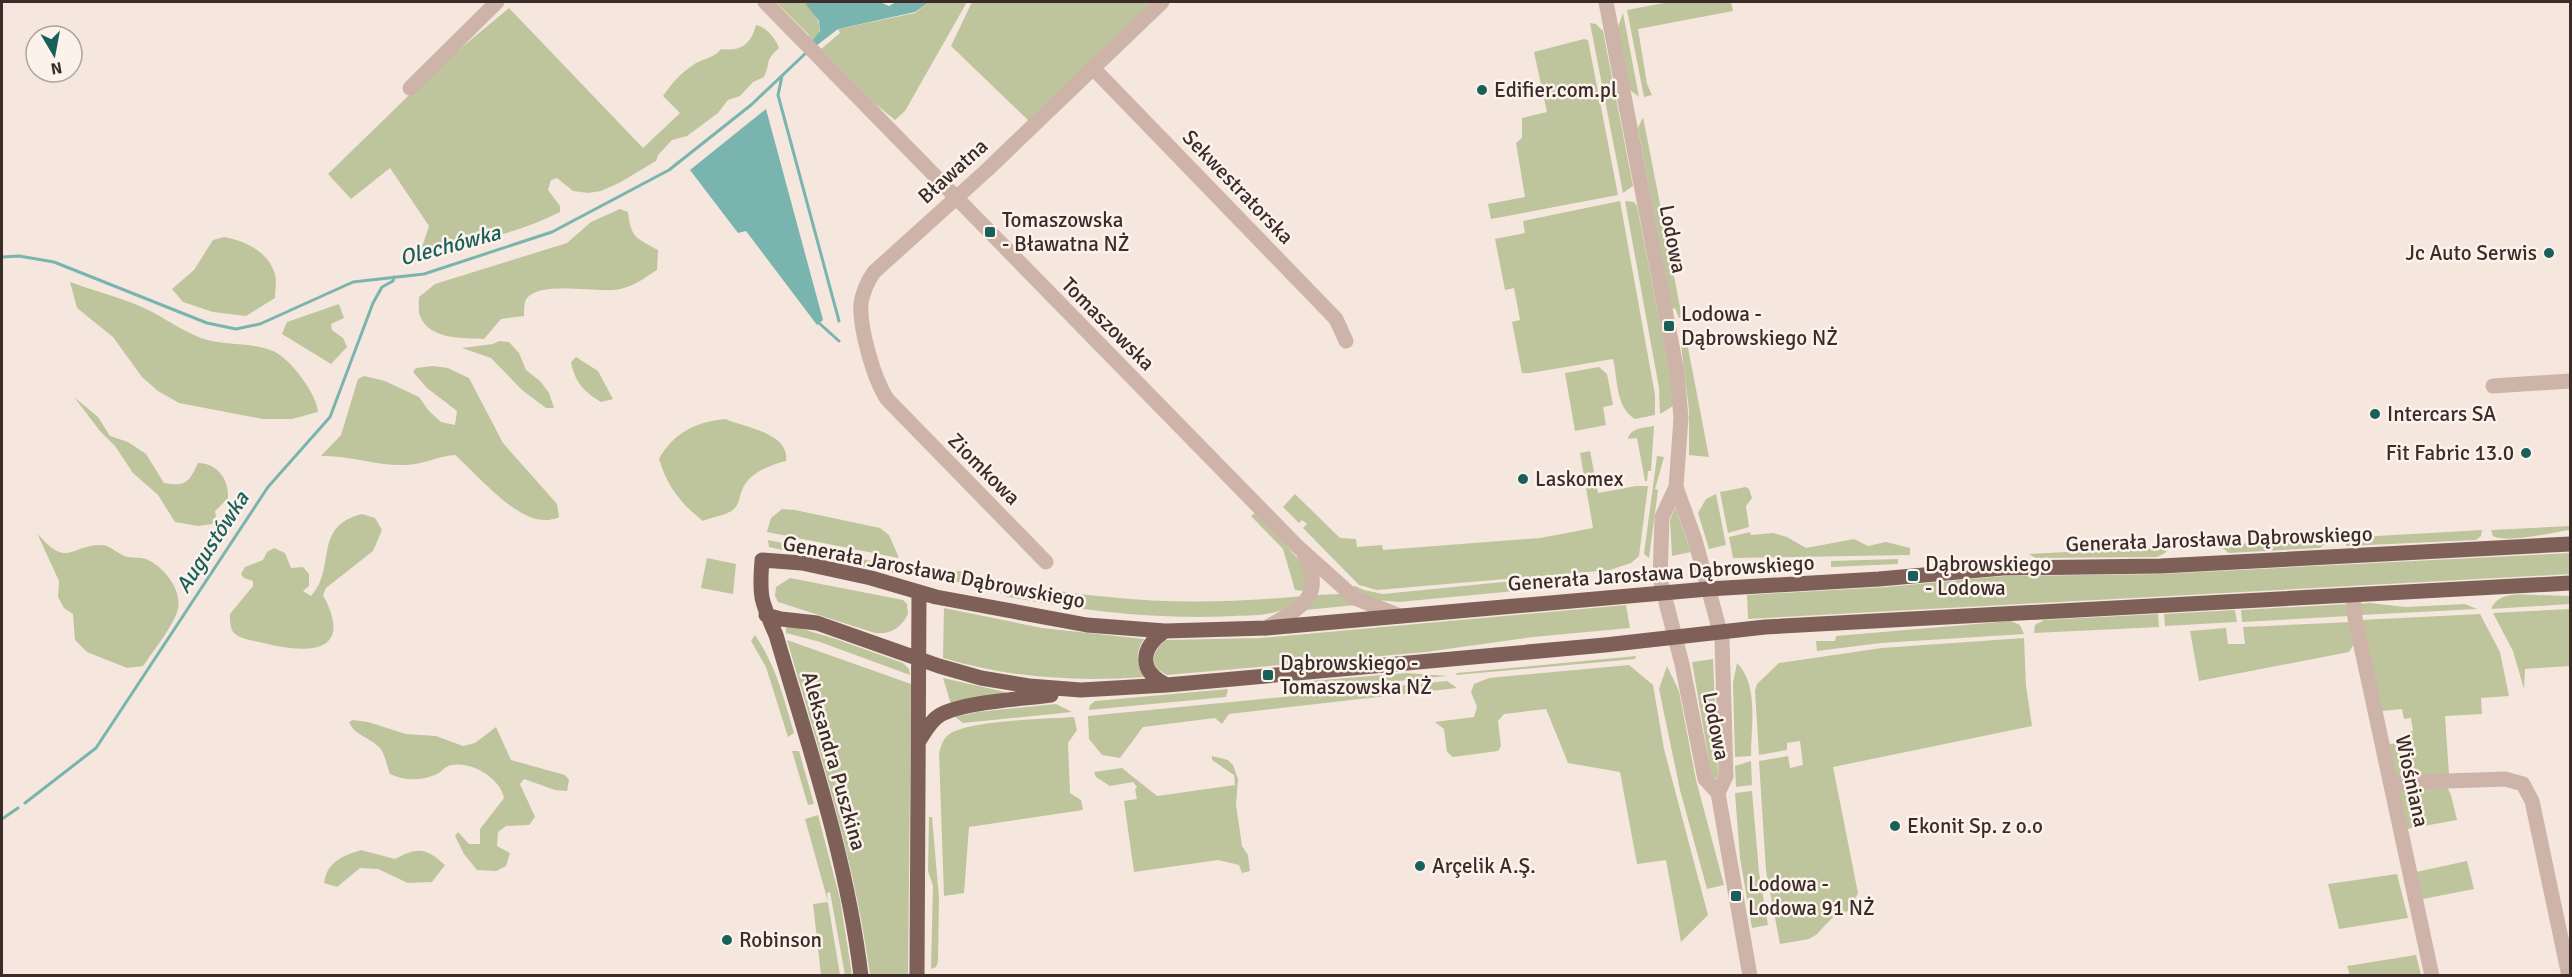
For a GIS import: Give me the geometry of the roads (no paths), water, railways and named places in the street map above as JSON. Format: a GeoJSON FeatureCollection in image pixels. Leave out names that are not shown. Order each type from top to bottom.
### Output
{"type":"FeatureCollection","features":[{"type":"Feature","properties":{"kind":"main road","name":"Generała Jarosława Dąbrowskiego"},"geometry":{"type":"LineString","coordinates":[[762,560],[802,563],[871,578],[919,592],[1043,618],[1110,627],[1165,631],[1266,628],[1664,592],[1879,579],[2003,568],[2151,566],[2571,544]]}},
{"type":"Feature","properties":{"kind":"main road","name":"Aleksandra Puszkina"},"geometry":{"type":"LineString","coordinates":[[762,560],[761,597],[766,615],[776,635],[835,835],[861,975]]}},
{"type":"Feature","properties":{"kind":"main road"},"geometry":{"type":"LineString","coordinates":[[919,741],[931,723],[949,712],[973,705],[1081,690],[1167,685],[1808,624],[2571,583]]}},
{"type":"Feature","properties":{"kind":"main road"},"geometry":{"type":"LineString","coordinates":[[917,975],[919,592]]}},
{"type":"Feature","properties":{"kind":"main road"},"geometry":{"type":"LineString","coordinates":[[766,615],[780,620],[817,623],[963,674],[1006,683],[1081,690]]}},
{"type":"Feature","properties":{"kind":"main road"},"geometry":{"type":"LineString","coordinates":[[1165,631],[1149,645],[1146,656],[1150,672],[1167,685]]}},
{"type":"Feature","properties":{"kind":"street"},"geometry":{"type":"LineString","coordinates":[[410,88],[496,2]]}},
{"type":"Feature","properties":{"kind":"street","name":"Tomaszowska"},"geometry":{"type":"LineString","coordinates":[[765,2],[1297,546],[1355,598],[1400,616]]}},
{"type":"Feature","properties":{"kind":"street","name":"Bławatna"},"geometry":{"type":"LineString","coordinates":[[892,406],[880,387],[866,341],[861,314],[863,294],[874,272],[1162,2]]}},
{"type":"Feature","properties":{"kind":"street","name":"Lodowa"},"geometry":{"type":"LineString","coordinates":[[1606,2],[1677,372],[1681,418],[1676,487],[1662,517],[1659,571],[1705,779],[1718,793],[1750,975]]}},
{"type":"Feature","properties":{"kind":"street","name":"Sekwestratorska"},"geometry":{"type":"LineString","coordinates":[[1092,67],[1336,319],[1346,341]]}},
{"type":"Feature","properties":{"kind":"street"},"geometry":{"type":"LineString","coordinates":[[2493,386],[2571,381]]}},
{"type":"Feature","properties":{"kind":"street","name":"Ziomkowa"},"geometry":{"type":"LineString","coordinates":[[892,406],[1046,562]]}},
{"type":"Feature","properties":{"kind":"street","name":"Lodowa"},"geometry":{"type":"LineString","coordinates":[[1676,487],[1695,540],[1720,631],[1723,658],[1726,776],[1718,793]]}},
{"type":"Feature","properties":{"kind":"street","name":"Tomaszowska"},"geometry":{"type":"LineString","coordinates":[[1266,628],[1299,609],[1310,595],[1311,571],[1297,546]]}},
{"type":"Feature","properties":{"kind":"street","name":"Wiośniana"},"geometry":{"type":"LineString","coordinates":[[2353,595],[2355,618],[2432,975]]}},
{"type":"Feature","properties":{"kind":"street"},"geometry":{"type":"LineString","coordinates":[[2391,783],[2505,779],[2523,784],[2532,801],[2569,975]]}},
{"type":"Feature","properties":{"kind":"water"},"geometry":{"type":"Polygon","coordinates":[[[804,2],[880,2],[889,6],[896,2],[929,2],[915,12],[838,29],[816,46],[812,41],[820,31],[819,21],[804,2]]]}},
{"type":"Feature","properties":{"kind":"water"},"geometry":{"type":"Polygon","coordinates":[[[766,109],[823,320],[817,325],[746,231],[738,233],[690,170],[766,109]]]}},
{"type":"Feature","properties":{"kind":"waterway","name":"Olechówka"},"geometry":{"type":"LineString","coordinates":[[2,257],[19,256],[54,262],[207,323],[236,329],[260,324],[353,282],[424,274],[552,232],[669,170],[751,105],[808,51]]}},
{"type":"Feature","properties":{"kind":"waterway"},"geometry":{"type":"LineString","coordinates":[[782,76],[778,95],[839,321]]}},
{"type":"Feature","properties":{"kind":"waterway","name":"Augustówka"},"geometry":{"type":"LineString","coordinates":[[25,803],[96,748],[268,487],[330,417],[373,303],[382,287],[393,281],[394,277]]}},
{"type":"Feature","properties":{"kind":"waterway"},"geometry":{"type":"LineString","coordinates":[[819,323],[839,341]]}},
{"type":"Feature","properties":{"kind":"waterway","name":"Augustówka"},"geometry":{"type":"LineString","coordinates":[[2,819],[18,808]]}},
{"type":"Feature","properties":{"kind":"place","name":"Edifier.com.pl"},"geometry":{"type":"Point","coordinates":[1482,90]}},
{"type":"Feature","properties":{"kind":"place","name":"Tomaszowska - Bławatna NŻ"},"geometry":{"type":"Point","coordinates":[990,232]}},
{"type":"Feature","properties":{"kind":"place","name":"Jc Auto Serwis"},"geometry":{"type":"Point","coordinates":[2549,253]}},
{"type":"Feature","properties":{"kind":"place","name":"Lodowa - Dąbrowskiego NŻ"},"geometry":{"type":"Point","coordinates":[1669,326]}},
{"type":"Feature","properties":{"kind":"place","name":"Intercars SA"},"geometry":{"type":"Point","coordinates":[2375,414]}},
{"type":"Feature","properties":{"kind":"place","name":"Fit Fabric 13.0"},"geometry":{"type":"Point","coordinates":[2526,453]}},
{"type":"Feature","properties":{"kind":"place","name":"Laskomex"},"geometry":{"type":"Point","coordinates":[1523,479]}},
{"type":"Feature","properties":{"kind":"place","name":"Dąbrowskiego - Lodowa"},"geometry":{"type":"Point","coordinates":[1913,576]}},
{"type":"Feature","properties":{"kind":"place","name":"Dąbrowskiego - Tomaszowska NŻ"},"geometry":{"type":"Point","coordinates":[1268,675]}},
{"type":"Feature","properties":{"kind":"place","name":"Ekonit Sp. z o.o"},"geometry":{"type":"Point","coordinates":[1895,826]}},
{"type":"Feature","properties":{"kind":"place","name":"Arçelik A.Ş."},"geometry":{"type":"Point","coordinates":[1420,866]}},
{"type":"Feature","properties":{"kind":"place","name":"Lodowa - Lodowa 91 NŻ"},"geometry":{"type":"Point","coordinates":[1736,896]}},
{"type":"Feature","properties":{"kind":"place","name":"Robinson"},"geometry":{"type":"Point","coordinates":[727,940]}}]}
